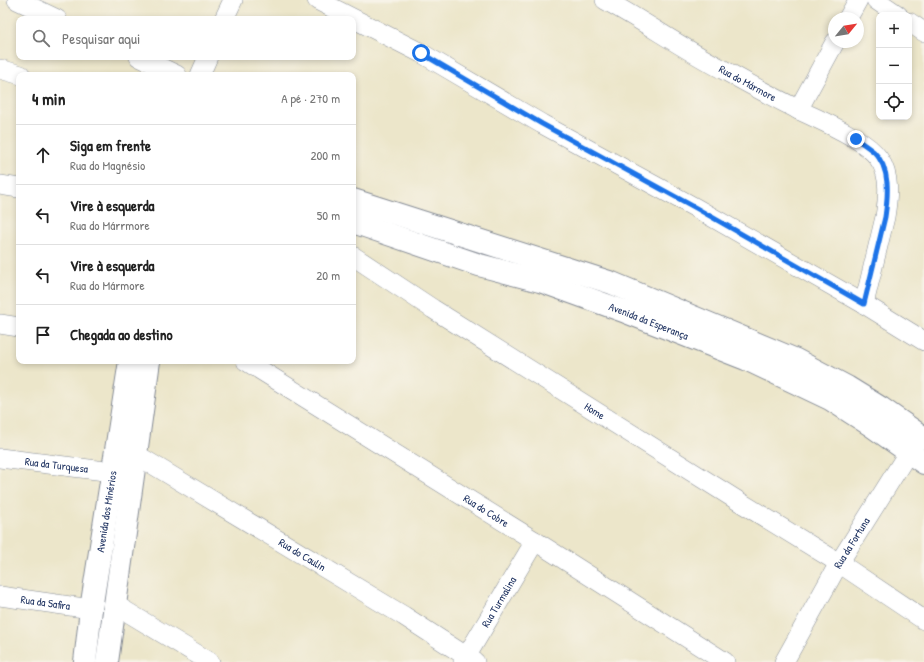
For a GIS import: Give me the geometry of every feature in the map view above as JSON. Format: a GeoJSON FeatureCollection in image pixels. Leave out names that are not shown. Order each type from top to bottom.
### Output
{"type":"FeatureCollection","features":[{"type":"Feature","properties":{"kind":"street"},"geometry":{"type":"LineString","coordinates":[[17,0],[52,16]]}},
{"type":"Feature","properties":{"kind":"street"},"geometry":{"type":"LineString","coordinates":[[225,16],[233,0]]}},
{"type":"Feature","properties":{"kind":"street"},"geometry":{"type":"LineString","coordinates":[[317,0],[348,16]]}},
{"type":"Feature","properties":{"kind":"street","name":"Rua do Mármore"},"geometry":{"type":"LineString","coordinates":[[605,0],[720,69],[798,110],[842,131],[874,152],[885,170],[887,187],[885,217],[864,304]]}},
{"type":"Feature","properties":{"kind":"street"},"geometry":{"type":"LineString","coordinates":[[851,12],[858,0]]}},
{"type":"Feature","properties":{"kind":"street"},"geometry":{"type":"LineString","coordinates":[[877,0],[894,12]]}},
{"type":"Feature","properties":{"kind":"street"},"geometry":{"type":"LineString","coordinates":[[356,20],[421,53],[542,124],[696,208],[864,304],[924,341]]}},
{"type":"Feature","properties":{"kind":"street"},"geometry":{"type":"LineString","coordinates":[[912,24],[924,32]]}},
{"type":"Feature","properties":{"kind":"street"},"geometry":{"type":"LineString","coordinates":[[798,110],[832,48]]}},
{"type":"Feature","properties":{"kind":"street"},"geometry":{"type":"LineString","coordinates":[[145,60],[171,72]]}},
{"type":"Feature","properties":{"kind":"street"},"geometry":{"type":"LineString","coordinates":[[201,72],[207,60]]}},
{"type":"Feature","properties":{"kind":"street"},"geometry":{"type":"LineString","coordinates":[[0,69],[16,74]]}},
{"type":"Feature","properties":{"kind":"street"},"geometry":{"type":"LineString","coordinates":[[0,185],[16,188]]}},
{"type":"Feature","properties":{"kind":"street","name":"Avenida da Esperança"},"geometry":{"type":"LineString","coordinates":[[356,201],[612,283],[796,360],[847,387],[881,408],[920,443]]}},
{"type":"Feature","properties":{"kind":"street","name":"Avenida da Esperança"},"geometry":{"type":"LineString","coordinates":[[356,223],[479,265],[540,281],[626,312],[746,359],[830,399],[872,426],[920,443]]}},
{"type":"Feature","properties":{"kind":"street","name":"Home"},"geometry":{"type":"LineString","coordinates":[[356,258],[471,334],[839,563],[924,620]]}},
{"type":"Feature","properties":{"kind":"street"},"geometry":{"type":"LineString","coordinates":[[0,324],[16,327]]}},
{"type":"Feature","properties":{"kind":"street","name":"Avenida dos Minérios"},"geometry":{"type":"LineString","coordinates":[[85,662],[91,610],[130,364]]}},
{"type":"Feature","properties":{"kind":"street","name":"Avenida dos Minérios"},"geometry":{"type":"LineString","coordinates":[[107,662],[149,364]]}},
{"type":"Feature","properties":{"kind":"street","name":"Rua do Cobre"},"geometry":{"type":"LineString","coordinates":[[251,364],[535,541],[725,662]]}},
{"type":"Feature","properties":{"kind":"street","name":"Rua da Fortuna"},"geometry":{"type":"LineString","coordinates":[[784,662],[839,563],[920,443]]}},
{"type":"Feature","properties":{"kind":"street","name":"Rua do Caulin"},"geometry":{"type":"LineString","coordinates":[[137,455],[404,616],[468,660]]}},
{"type":"Feature","properties":{"kind":"street","name":"Rua da Turquesa"},"geometry":{"type":"LineString","coordinates":[[0,458],[113,472]]}},
{"type":"Feature","properties":{"kind":"street","name":"Rua Turmalina"},"geometry":{"type":"LineString","coordinates":[[468,660],[535,541]]}},
{"type":"Feature","properties":{"kind":"street","name":"Rua da Safira"},"geometry":{"type":"LineString","coordinates":[[0,596],[91,610]]}},
{"type":"Feature","properties":{"kind":"street"},"geometry":{"type":"LineString","coordinates":[[114,604],[210,662]]}},
{"type":"Feature","properties":{"kind":"route"},"geometry":{"type":"LineString","coordinates":[[421,53],[542,124],[696,208],[864,304],[885,217],[887,204],[887,179],[885,170],[874,152],[856,139]]}}]}
